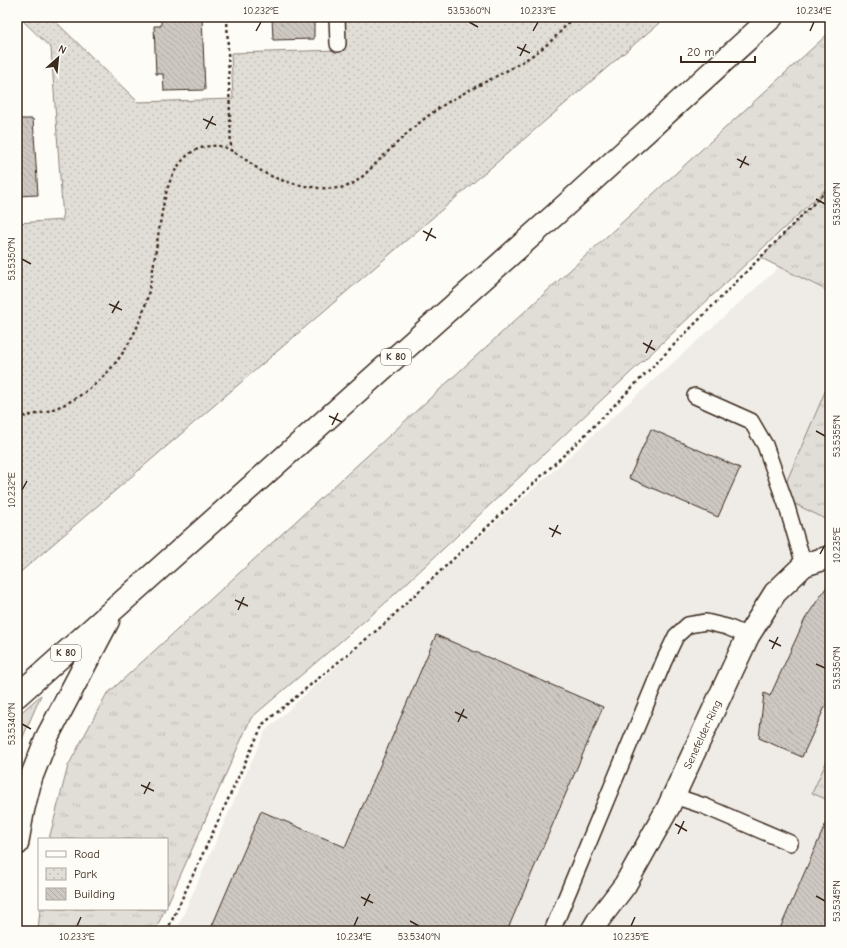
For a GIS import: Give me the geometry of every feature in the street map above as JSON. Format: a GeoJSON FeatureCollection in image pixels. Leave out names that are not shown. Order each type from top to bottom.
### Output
{"type":"FeatureCollection","features":[{"type":"Feature","properties":{"kind":"main road","name":"K 80"},"geometry":{"type":"LineString","coordinates":[[17,696],[557,213],[772,17]]}},
{"type":"Feature","properties":{"kind":"main road","name":"Senefelder-Ring"},"geometry":{"type":"LineString","coordinates":[[592,931],[599,918],[625,885],[674,796],[748,636],[775,593],[804,565],[830,557]]}},
{"type":"Feature","properties":{"kind":"main road"},"geometry":{"type":"LineString","coordinates":[[17,844],[31,778],[48,735],[115,608]]}},
{"type":"Feature","properties":{"kind":"lane"},"geometry":{"type":"LineString","coordinates":[[338,17],[338,44]]}},
{"type":"Feature","properties":{"kind":"lane"},"geometry":{"type":"LineString","coordinates":[[695,396],[751,421],[765,445],[787,507],[804,565]]}},
{"type":"Feature","properties":{"kind":"lane"},"geometry":{"type":"LineString","coordinates":[[552,931],[664,660],[676,636],[688,625],[706,622],[727,627],[748,636]]}},
{"type":"Feature","properties":{"kind":"lane"},"geometry":{"type":"LineString","coordinates":[[674,796],[704,806],[790,843]]}},
{"type":"Feature","properties":{"kind":"path"},"geometry":{"type":"LineString","coordinates":[[227,17],[231,150]]}},
{"type":"Feature","properties":{"kind":"path"},"geometry":{"type":"LineString","coordinates":[[17,417],[59,407],[82,395],[100,380],[129,345],[147,300],[166,196],[171,177],[178,165],[188,155],[198,149],[209,146],[219,146],[231,150],[263,172],[278,179],[296,184],[320,187],[344,187],[353,184],[427,116],[444,105],[521,63],[550,42],[572,17]]}},
{"type":"Feature","properties":{"kind":"path"},"geometry":{"type":"LineString","coordinates":[[168,931],[263,724],[382,626],[583,437],[830,187]]}},
{"type":"Feature","properties":{"kind":"shaded area"},"geometry":{"type":"Polygon","coordinates":[[[830,221],[830,931],[176,931],[265,731],[830,221]]]}},
{"type":"Feature","properties":{"kind":"green space"},"geometry":{"type":"Polygon","coordinates":[[[19,17],[51,17],[138,102],[233,99],[231,53],[342,50],[341,17],[666,17],[17,575],[17,223],[63,220],[51,48],[19,17]]]}},
{"type":"Feature","properties":{"kind":"green space"},"geometry":{"type":"Polygon","coordinates":[[[830,32],[830,185],[382,606],[251,718],[168,903],[168,838],[49,838],[68,766],[106,695],[830,32]]]}},
{"type":"Feature","properties":{"kind":"green space"},"geometry":{"type":"Polygon","coordinates":[[[830,186],[830,292],[761,258],[830,186]]]}},
{"type":"Feature","properties":{"kind":"green space"},"geometry":{"type":"Polygon","coordinates":[[[830,380],[830,521],[780,497],[830,380]]]}},
{"type":"Feature","properties":{"kind":"green space"},"geometry":{"type":"Polygon","coordinates":[[[41,695],[17,751],[17,716],[41,695]]]}},
{"type":"Feature","properties":{"kind":"green space"},"geometry":{"type":"Polygon","coordinates":[[[830,754],[830,801],[812,793],[830,754]]]}},
{"type":"Feature","properties":{"kind":"green space"},"geometry":{"type":"Polygon","coordinates":[[[40,910],[165,910],[155,931],[38,931],[40,910]]]}},
{"type":"Feature","properties":{"kind":"building"},"geometry":{"type":"Polygon","coordinates":[[[161,17],[202,17],[205,90],[164,91],[163,74],[156,74],[154,26],[161,26],[161,17]]]}},
{"type":"Feature","properties":{"kind":"building"},"geometry":{"type":"Polygon","coordinates":[[[272,17],[314,17],[314,39],[273,40],[272,17]]]}},
{"type":"Feature","properties":{"kind":"building"},"geometry":{"type":"Polygon","coordinates":[[[17,119],[33,119],[38,195],[17,196],[17,119]]]}},
{"type":"Feature","properties":{"kind":"building"},"geometry":{"type":"Polygon","coordinates":[[[651,429],[740,468],[718,517],[629,478],[651,429]]]}},
{"type":"Feature","properties":{"kind":"building"},"geometry":{"type":"Polygon","coordinates":[[[830,582],[830,696],[802,757],[759,738],[764,693],[770,696],[805,619],[830,582]]]}},
{"type":"Feature","properties":{"kind":"building"},"geometry":{"type":"Polygon","coordinates":[[[436,635],[603,707],[507,931],[224,931],[212,926],[261,811],[345,847],[436,635]]]}},
{"type":"Feature","properties":{"kind":"building"},"geometry":{"type":"Polygon","coordinates":[[[830,814],[830,931],[779,931],[830,814]]]}}]}
